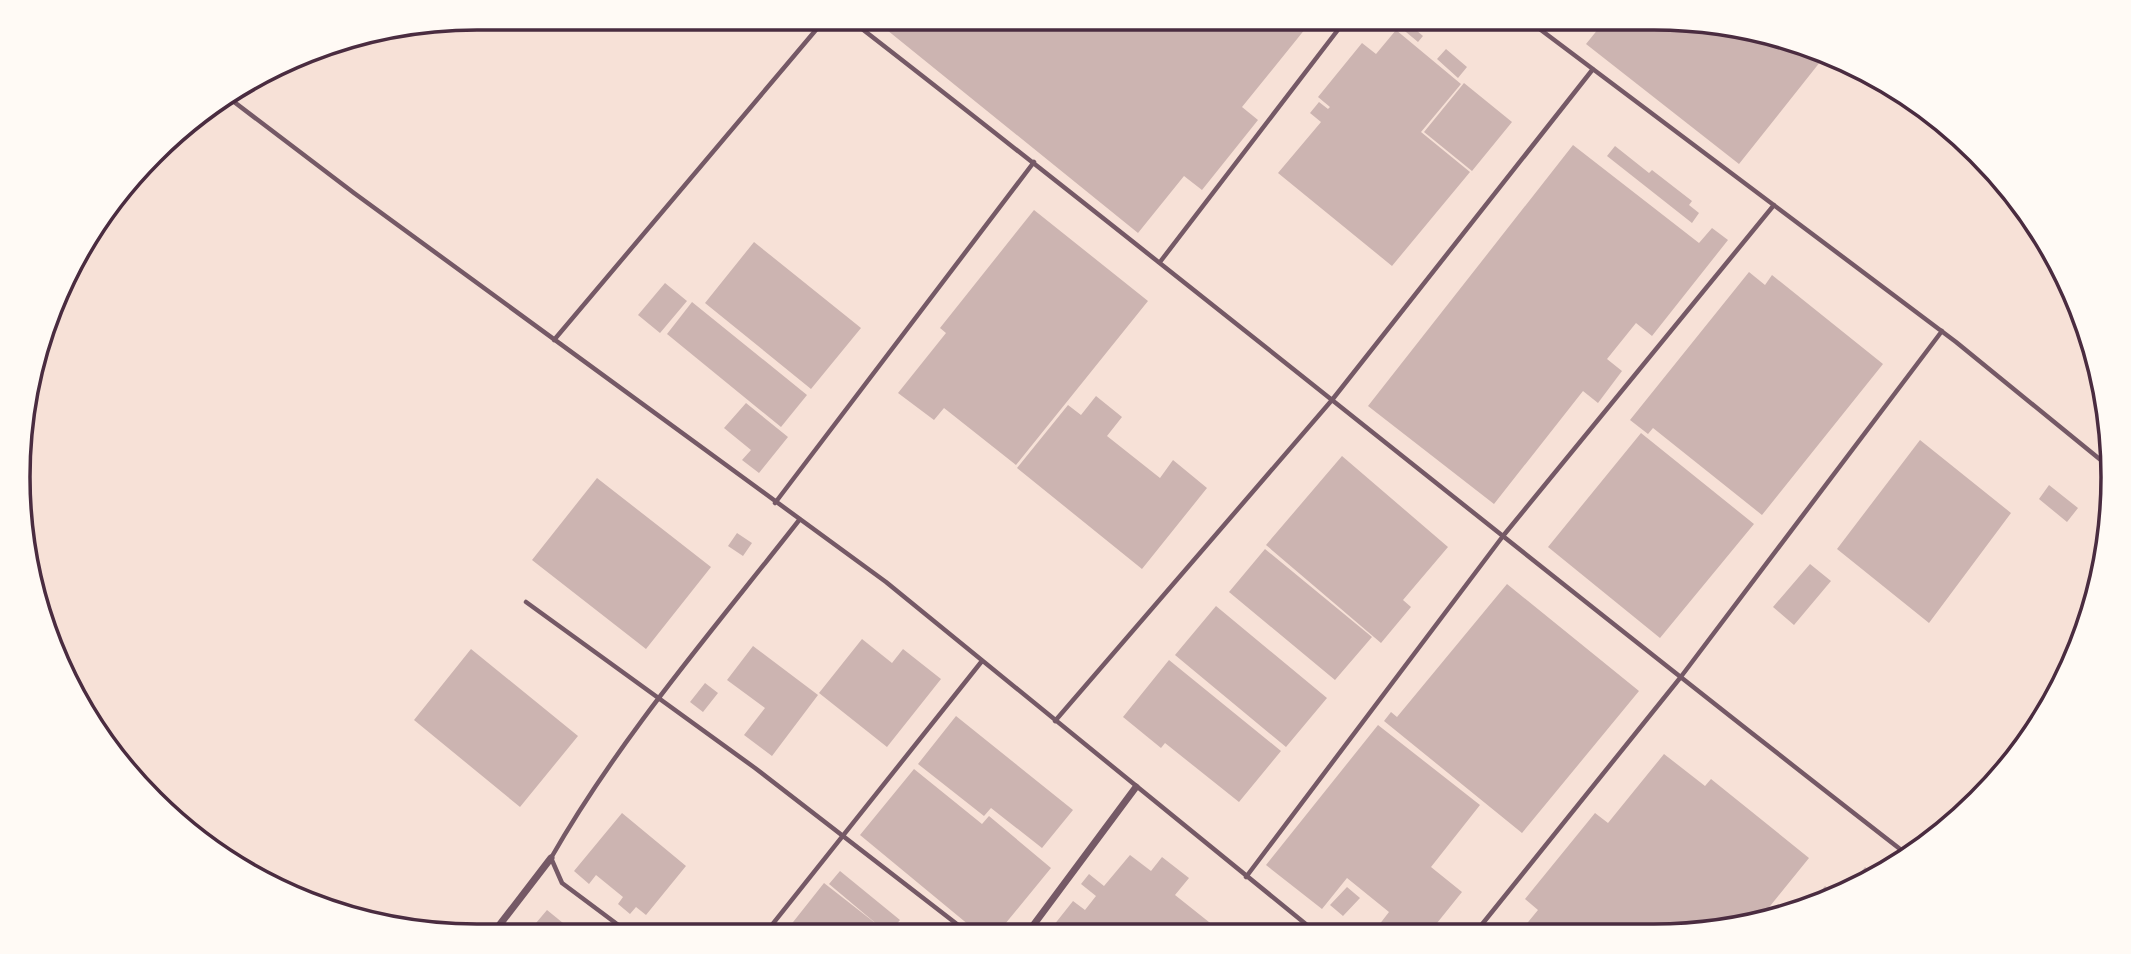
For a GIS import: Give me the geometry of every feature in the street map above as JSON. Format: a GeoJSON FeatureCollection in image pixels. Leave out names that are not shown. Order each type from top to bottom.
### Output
{"type":"FeatureCollection","features":[{"type":"Feature","properties":{"kind":"street"},"geometry":{"type":"LineString","coordinates":[[1034,924],[1136,787]]}},
{"type":"Feature","properties":{"kind":"street"},"geometry":{"type":"LineString","coordinates":[[500,924],[551,858]]}},
{"type":"Feature","properties":{"kind":"lane"},"geometry":{"type":"LineString","coordinates":[[554,340],[816,30]]}},
{"type":"Feature","properties":{"kind":"lane"},"geometry":{"type":"LineString","coordinates":[[864,30],[1034,162],[1680,678],[1901,850]]}},
{"type":"Feature","properties":{"kind":"lane"},"geometry":{"type":"LineString","coordinates":[[1160,262],[1339,30]]}},
{"type":"Feature","properties":{"kind":"lane"},"geometry":{"type":"LineString","coordinates":[[1541,30],[1942,331],[2100,460]]}},
{"type":"Feature","properties":{"kind":"lane"},"geometry":{"type":"LineString","coordinates":[[1055,721],[1332,400],[1593,69]]}},
{"type":"Feature","properties":{"kind":"lane"},"geometry":{"type":"LineString","coordinates":[[234,102],[775,503],[886,582],[1305,924]]}},
{"type":"Feature","properties":{"kind":"lane"},"geometry":{"type":"LineString","coordinates":[[775,503],[1034,162]]}},
{"type":"Feature","properties":{"kind":"lane"},"geometry":{"type":"LineString","coordinates":[[1246,877],[1503,536],[1773,205]]}},
{"type":"Feature","properties":{"kind":"lane"},"geometry":{"type":"LineString","coordinates":[[1482,924],[1680,678],[1942,331]]}},
{"type":"Feature","properties":{"kind":"lane"},"geometry":{"type":"LineString","coordinates":[[617,924],[562,883],[551,858],[575,816],[659,699],[800,519]]}},
{"type":"Feature","properties":{"kind":"lane"},"geometry":{"type":"LineString","coordinates":[[526,602],[755,768],[957,924]]}},
{"type":"Feature","properties":{"kind":"lane"},"geometry":{"type":"LineString","coordinates":[[772,924],[982,660]]}},
{"type":"Feature","properties":{"kind":"building"},"geometry":{"type":"Polygon","coordinates":[[[887,30],[1304,30],[1242,107],[1258,120],[1202,190],[1184,176],[1138,233],[887,30]]]}},
{"type":"Feature","properties":{"kind":"building"},"geometry":{"type":"Polygon","coordinates":[[[1396,30],[1461,84],[1421,132],[1470,172],[1392,266],[1278,173],[1321,122],[1310,113],[1319,102],[1328,109],[1330,107],[1318,97],[1362,43],[1376,54],[1396,30]]]}},
{"type":"Feature","properties":{"kind":"building"},"geometry":{"type":"Polygon","coordinates":[[[1404,30],[1416,30],[1423,36],[1418,42],[1404,30]]]}},
{"type":"Feature","properties":{"kind":"building"},"geometry":{"type":"Polygon","coordinates":[[[1597,30],[1683,31],[1741,38],[1798,53],[1820,62],[1739,164],[1586,44],[1597,30]]]}},
{"type":"Feature","properties":{"kind":"building"},"geometry":{"type":"Polygon","coordinates":[[[1446,49],[1467,67],[1458,78],[1437,59],[1446,49]]]}},
{"type":"Feature","properties":{"kind":"building"},"geometry":{"type":"Polygon","coordinates":[[[1464,83],[1512,122],[1472,171],[1424,132],[1464,83]]]}},
{"type":"Feature","properties":{"kind":"building"},"geometry":{"type":"Polygon","coordinates":[[[1573,145],[1699,243],[1712,228],[1728,240],[1652,336],[1636,323],[1607,359],[1622,371],[1598,403],[1583,391],[1494,504],[1368,406],[1573,145]]]}},
{"type":"Feature","properties":{"kind":"building"},"geometry":{"type":"Polygon","coordinates":[[[1615,146],[1649,173],[1652,170],[1692,201],[1689,205],[1699,213],[1692,223],[1607,156],[1615,146]]]}},
{"type":"Feature","properties":{"kind":"building"},"geometry":{"type":"Polygon","coordinates":[[[1034,210],[1148,301],[1016,465],[944,408],[934,420],[898,393],[946,333],[940,328],[1034,210]]]}},
{"type":"Feature","properties":{"kind":"building"},"geometry":{"type":"Polygon","coordinates":[[[754,242],[861,328],[811,389],[705,303],[754,242]]]}},
{"type":"Feature","properties":{"kind":"building"},"geometry":{"type":"Polygon","coordinates":[[[1749,272],[1765,285],[1772,275],[1883,364],[1762,515],[1653,428],[1648,434],[1630,420],[1749,272]]]}},
{"type":"Feature","properties":{"kind":"building"},"geometry":{"type":"Polygon","coordinates":[[[665,283],[687,301],[660,333],[638,315],[665,283]]]}},
{"type":"Feature","properties":{"kind":"building"},"geometry":{"type":"Polygon","coordinates":[[[692,302],[807,395],[781,427],[667,334],[692,302]]]}},
{"type":"Feature","properties":{"kind":"building"},"geometry":{"type":"Polygon","coordinates":[[[1096,396],[1122,417],[1107,436],[1160,478],[1173,460],[1207,488],[1142,569],[1017,468],[1068,405],[1081,415],[1096,396]]]}},
{"type":"Feature","properties":{"kind":"building"},"geometry":{"type":"Polygon","coordinates":[[[746,403],[788,437],[759,473],[742,460],[751,450],[724,428],[746,403]]]}},
{"type":"Feature","properties":{"kind":"building"},"geometry":{"type":"Polygon","coordinates":[[[1641,433],[1754,524],[1660,638],[1548,547],[1641,433]]]}},
{"type":"Feature","properties":{"kind":"building"},"geometry":{"type":"Polygon","coordinates":[[[1920,440],[2011,513],[1929,623],[1837,549],[1920,440]]]}},
{"type":"Feature","properties":{"kind":"building"},"geometry":{"type":"Polygon","coordinates":[[[1342,456],[1448,547],[1403,600],[1411,607],[1381,643],[1266,545],[1342,456]]]}},
{"type":"Feature","properties":{"kind":"building"},"geometry":{"type":"Polygon","coordinates":[[[597,478],[711,567],[646,649],[532,560],[597,478]]]}},
{"type":"Feature","properties":{"kind":"building"},"geometry":{"type":"Polygon","coordinates":[[[2049,485],[2078,508],[2067,522],[2039,499],[2049,485]]]}},
{"type":"Feature","properties":{"kind":"building"},"geometry":{"type":"Polygon","coordinates":[[[737,533],[752,543],[743,556],[728,546],[737,533]]]}},
{"type":"Feature","properties":{"kind":"building"},"geometry":{"type":"Polygon","coordinates":[[[1265,549],[1372,637],[1335,680],[1229,592],[1265,549]]]}},
{"type":"Feature","properties":{"kind":"building"},"geometry":{"type":"Polygon","coordinates":[[[1810,564],[1831,581],[1794,625],[1773,607],[1810,564]]]}},
{"type":"Feature","properties":{"kind":"building"},"geometry":{"type":"Polygon","coordinates":[[[1507,584],[1639,691],[1522,833],[1384,721],[1391,712],[1397,717],[1507,584]]]}},
{"type":"Feature","properties":{"kind":"building"},"geometry":{"type":"Polygon","coordinates":[[[1216,606],[1327,698],[1286,747],[1175,655],[1216,606]]]}},
{"type":"Feature","properties":{"kind":"building"},"geometry":{"type":"Polygon","coordinates":[[[862,639],[892,663],[903,649],[941,679],[887,747],[819,693],[862,639]]]}},
{"type":"Feature","properties":{"kind":"building"},"geometry":{"type":"Polygon","coordinates":[[[753,646],[818,695],[772,756],[744,735],[765,708],[727,680],[753,646]]]}},
{"type":"Feature","properties":{"kind":"building"},"geometry":{"type":"Polygon","coordinates":[[[471,649],[578,736],[520,807],[414,720],[471,649]]]}},
{"type":"Feature","properties":{"kind":"building"},"geometry":{"type":"Polygon","coordinates":[[[1169,660],[1281,751],[1239,802],[1165,743],[1161,748],[1123,717],[1169,660]]]}},
{"type":"Feature","properties":{"kind":"building"},"geometry":{"type":"Polygon","coordinates":[[[705,683],[718,693],[703,712],[690,702],[705,683]]]}},
{"type":"Feature","properties":{"kind":"building"},"geometry":{"type":"Polygon","coordinates":[[[956,716],[1073,810],[1042,848],[991,808],[984,816],[918,764],[956,716]]]}},
{"type":"Feature","properties":{"kind":"building"},"geometry":{"type":"Polygon","coordinates":[[[1378,725],[1480,805],[1431,867],[1462,892],[1436,924],[1380,924],[1389,912],[1347,878],[1322,909],[1266,865],[1378,725]]]}},
{"type":"Feature","properties":{"kind":"building"},"geometry":{"type":"Polygon","coordinates":[[[1664,754],[1705,786],[1711,779],[1809,858],[1767,910],[1741,916],[1683,923],[1526,924],[1538,910],[1525,899],[1595,813],[1608,823],[1664,754]]]}},
{"type":"Feature","properties":{"kind":"building"},"geometry":{"type":"Polygon","coordinates":[[[914,769],[982,824],[989,816],[1051,868],[1005,924],[968,924],[860,835],[914,769]]]}},
{"type":"Feature","properties":{"kind":"building"},"geometry":{"type":"Polygon","coordinates":[[[622,813],[686,866],[646,915],[636,907],[630,914],[618,904],[623,897],[596,875],[589,884],[574,871],[622,813]]]}},
{"type":"Feature","properties":{"kind":"building"},"geometry":{"type":"Polygon","coordinates":[[[1130,855],[1151,871],[1162,857],[1189,878],[1175,895],[1211,924],[1055,924],[1073,901],[1085,910],[1096,896],[1081,884],[1089,874],[1104,886],[1130,855]]]}},
{"type":"Feature","properties":{"kind":"building"},"geometry":{"type":"Polygon","coordinates":[[[840,871],[900,920],[897,924],[877,924],[829,884],[840,871]]]}},
{"type":"Feature","properties":{"kind":"building"},"geometry":{"type":"Polygon","coordinates":[[[824,883],[876,924],[792,924],[824,883]]]}},
{"type":"Feature","properties":{"kind":"building"},"geometry":{"type":"Polygon","coordinates":[[[1347,887],[1360,898],[1343,916],[1330,905],[1347,887]]]}},
{"type":"Feature","properties":{"kind":"building"},"geometry":{"type":"Polygon","coordinates":[[[547,910],[564,924],[535,924],[547,910]]]}}]}
